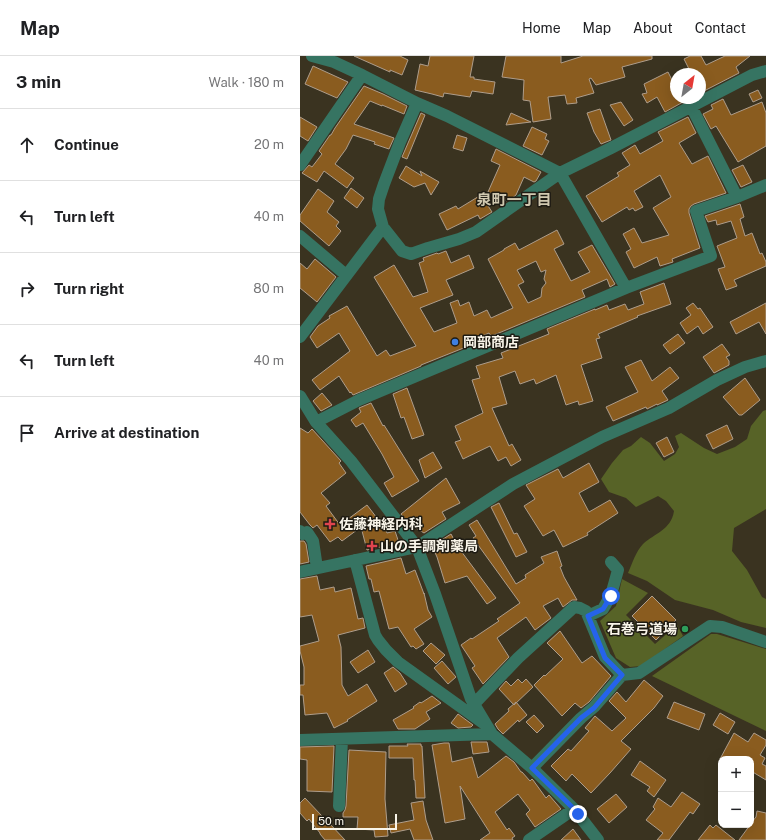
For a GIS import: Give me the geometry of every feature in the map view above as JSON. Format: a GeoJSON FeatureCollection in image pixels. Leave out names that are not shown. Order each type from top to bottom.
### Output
{"type":"FeatureCollection","features":[{"type":"Feature","properties":{"kind":"street"},"geometry":{"type":"LineString","coordinates":[[312,56],[334,59],[417,103],[560,173],[626,288]]}},
{"type":"Feature","properties":{"kind":"street"},"geometry":{"type":"LineString","coordinates":[[417,103],[389,170],[379,199],[378,209],[383,227],[402,251],[411,254],[476,232],[560,173],[752,75],[766,71]]}},
{"type":"Feature","properties":{"kind":"street"},"geometry":{"type":"LineString","coordinates":[[300,165],[362,75]]}},
{"type":"Feature","properties":{"kind":"street"},"geometry":{"type":"LineString","coordinates":[[691,106],[737,197]]}},
{"type":"Feature","properties":{"kind":"street"},"geometry":{"type":"LineString","coordinates":[[316,422],[359,400],[626,288],[711,256],[696,211],[766,185]]}},
{"type":"Feature","properties":{"kind":"street"},"geometry":{"type":"LineString","coordinates":[[300,336],[383,227]]}},
{"type":"Feature","properties":{"kind":"street"},"geometry":{"type":"LineString","coordinates":[[300,236],[346,275]]}},
{"type":"Feature","properties":{"kind":"street"},"geometry":{"type":"LineString","coordinates":[[300,572],[418,547],[513,484],[602,437],[669,408],[717,380],[745,367],[766,361]]}},
{"type":"Feature","properties":{"kind":"street"},"geometry":{"type":"LineString","coordinates":[[300,396],[316,422],[351,461],[418,547],[471,699],[489,730]]}},
{"type":"Feature","properties":{"kind":"street"},"geometry":{"type":"LineString","coordinates":[[300,531],[303,534],[307,532],[314,542],[317,568]]}},
{"type":"Feature","properties":{"kind":"street"},"geometry":{"type":"LineString","coordinates":[[355,560],[375,634],[378,640],[398,662],[489,730],[532,768],[574,809],[598,840]]}},
{"type":"Feature","properties":{"kind":"street"},"geometry":{"type":"LineString","coordinates":[[588,616],[603,609],[611,596],[618,570],[611,562]]}},
{"type":"Feature","properties":{"kind":"street"},"geometry":{"type":"LineString","coordinates":[[474,704],[518,658],[574,607],[586,611],[605,658],[622,675]]}},
{"type":"Feature","properties":{"kind":"street"},"geometry":{"type":"LineString","coordinates":[[532,768],[581,718],[594,708],[622,675],[640,673],[710,626],[722,627],[766,642]]}},
{"type":"Feature","properties":{"kind":"street"},"geometry":{"type":"LineString","coordinates":[[300,740],[342,739],[489,730]]}},
{"type":"Feature","properties":{"kind":"street"},"geometry":{"type":"LineString","coordinates":[[339,806],[342,739]]}},
{"type":"Feature","properties":{"kind":"street"},"geometry":{"type":"LineString","coordinates":[[529,840],[574,809]]}},
{"type":"Feature","properties":{"kind":"green space"},"geometry":{"type":"Polygon","coordinates":[[[766,410],[766,509],[734,528],[732,551],[747,570],[762,597],[766,599],[766,628],[741,622],[713,610],[675,600],[647,581],[628,573],[638,550],[643,544],[670,523],[674,511],[666,501],[658,496],[636,507],[626,498],[609,492],[601,479],[623,450],[631,446],[641,437],[650,443],[664,461],[675,454],[679,447],[675,436],[681,433],[704,448],[717,454],[735,447],[747,439],[751,426],[763,411],[766,410]]]}},
{"type":"Feature","properties":{"kind":"green space"},"geometry":{"type":"Polygon","coordinates":[[[622,579],[648,593],[626,615],[655,644],[677,625],[683,636],[641,666],[630,667],[616,658],[600,621],[616,606],[622,579]]]}},
{"type":"Feature","properties":{"kind":"green space"},"geometry":{"type":"Polygon","coordinates":[[[711,634],[717,634],[766,649],[766,731],[652,676],[711,634]]]}},
{"type":"Feature","properties":{"kind":"building"},"geometry":{"type":"Polygon","coordinates":[[[354,56],[400,56],[408,60],[402,75],[390,70],[390,72],[354,56]]]}},
{"type":"Feature","properties":{"kind":"building"},"geometry":{"type":"Polygon","coordinates":[[[430,56],[474,56],[470,77],[495,82],[493,94],[472,91],[470,97],[444,93],[443,97],[415,90],[420,64],[428,66],[430,56]]]}},
{"type":"Feature","properties":{"kind":"building"},"geometry":{"type":"Polygon","coordinates":[[[506,56],[561,56],[561,63],[583,56],[652,56],[652,59],[622,67],[625,77],[596,85],[591,78],[589,79],[594,93],[576,98],[577,103],[567,104],[565,95],[548,97],[551,119],[533,122],[530,101],[523,100],[524,80],[502,77],[506,56]]]}},
{"type":"Feature","properties":{"kind":"building"},"geometry":{"type":"Polygon","coordinates":[[[690,56],[701,56],[706,65],[725,56],[750,56],[736,67],[739,73],[706,90],[706,68],[688,68],[684,59],[690,56]]]}},
{"type":"Feature","properties":{"kind":"building"},"geometry":{"type":"Polygon","coordinates":[[[313,66],[348,82],[337,98],[305,84],[313,66]]]}},
{"type":"Feature","properties":{"kind":"building"},"geometry":{"type":"Polygon","coordinates":[[[668,72],[670,76],[670,104],[679,104],[665,112],[657,97],[647,103],[642,94],[647,93],[644,84],[668,72]]]}},
{"type":"Feature","properties":{"kind":"building"},"geometry":{"type":"Polygon","coordinates":[[[364,86],[407,106],[404,114],[370,101],[354,124],[394,138],[389,149],[374,144],[375,142],[353,135],[346,149],[335,164],[354,178],[347,188],[324,171],[317,182],[302,173],[309,165],[312,167],[322,154],[319,151],[364,86]]]}},
{"type":"Feature","properties":{"kind":"building"},"geometry":{"type":"Polygon","coordinates":[[[758,90],[762,98],[753,102],[749,94],[758,90]]]}},
{"type":"Feature","properties":{"kind":"building"},"geometry":{"type":"Polygon","coordinates":[[[723,99],[731,115],[762,102],[766,113],[766,146],[738,162],[716,126],[711,129],[703,114],[713,109],[711,105],[723,99]]]}},
{"type":"Feature","properties":{"kind":"building"},"geometry":{"type":"Polygon","coordinates":[[[621,102],[633,120],[624,126],[610,105],[621,102]]]}},
{"type":"Feature","properties":{"kind":"building"},"geometry":{"type":"Polygon","coordinates":[[[600,109],[611,140],[601,144],[594,132],[587,113],[600,109]]]}},
{"type":"Feature","properties":{"kind":"building"},"geometry":{"type":"Polygon","coordinates":[[[421,113],[425,115],[407,159],[402,157],[421,113]]]}},
{"type":"Feature","properties":{"kind":"building"},"geometry":{"type":"Polygon","coordinates":[[[511,113],[531,122],[506,125],[511,113]]]}},
{"type":"Feature","properties":{"kind":"building"},"geometry":{"type":"Polygon","coordinates":[[[300,117],[317,127],[308,141],[300,136],[300,117]]]}},
{"type":"Feature","properties":{"kind":"building"},"geometry":{"type":"Polygon","coordinates":[[[688,117],[696,133],[679,143],[692,164],[708,156],[726,193],[694,204],[689,209],[700,248],[672,259],[673,262],[660,266],[657,257],[634,268],[626,252],[631,249],[623,234],[634,228],[642,243],[669,235],[653,208],[671,197],[660,175],[634,191],[643,207],[635,211],[633,208],[629,210],[627,207],[602,222],[586,196],[619,176],[617,173],[630,165],[622,153],[635,145],[640,154],[663,141],[658,132],[688,117]]]}},
{"type":"Feature","properties":{"kind":"building"},"geometry":{"type":"Polygon","coordinates":[[[532,127],[547,134],[545,139],[549,141],[542,155],[523,146],[532,127]]]}},
{"type":"Feature","properties":{"kind":"building"},"geometry":{"type":"Polygon","coordinates":[[[457,135],[467,138],[463,151],[453,148],[457,135]]]}},
{"type":"Feature","properties":{"kind":"building"},"geometry":{"type":"Polygon","coordinates":[[[496,149],[541,172],[534,182],[524,177],[516,195],[511,199],[508,197],[507,201],[488,192],[500,165],[491,161],[496,149]]]}},
{"type":"Feature","properties":{"kind":"building"},"geometry":{"type":"Polygon","coordinates":[[[743,165],[752,182],[741,187],[732,170],[743,165]]]}},
{"type":"Feature","properties":{"kind":"building"},"geometry":{"type":"Polygon","coordinates":[[[406,166],[422,176],[420,171],[439,182],[431,195],[425,183],[414,187],[399,178],[406,166]]]}},
{"type":"Feature","properties":{"kind":"building"},"geometry":{"type":"Polygon","coordinates":[[[351,188],[364,198],[357,208],[344,198],[351,188]]]}},
{"type":"Feature","properties":{"kind":"building"},"geometry":{"type":"Polygon","coordinates":[[[318,189],[334,201],[327,212],[339,222],[336,226],[341,231],[329,246],[300,221],[300,215],[318,189]]]}},
{"type":"Feature","properties":{"kind":"building"},"geometry":{"type":"Polygon","coordinates":[[[481,195],[492,212],[480,219],[478,215],[447,230],[439,214],[456,206],[458,209],[481,195]]]}},
{"type":"Feature","properties":{"kind":"building"},"geometry":{"type":"Polygon","coordinates":[[[740,204],[744,217],[740,219],[745,236],[752,233],[760,254],[762,253],[766,262],[766,266],[734,280],[737,286],[726,290],[718,269],[725,267],[717,246],[737,238],[731,221],[717,225],[716,220],[708,222],[705,216],[740,204]]]}},
{"type":"Feature","properties":{"kind":"building"},"geometry":{"type":"Polygon","coordinates":[[[557,230],[564,244],[554,249],[571,281],[590,272],[578,252],[592,245],[615,284],[610,287],[607,279],[582,290],[585,297],[494,335],[491,336],[489,333],[465,344],[466,347],[353,395],[351,392],[350,393],[339,376],[320,390],[312,380],[350,351],[339,333],[317,348],[310,337],[318,326],[330,318],[329,316],[347,306],[377,356],[386,350],[390,356],[416,346],[374,277],[394,265],[413,297],[428,292],[419,263],[424,261],[423,258],[446,251],[451,263],[469,255],[474,268],[446,280],[453,295],[420,308],[434,332],[457,323],[450,303],[458,300],[460,306],[469,302],[474,316],[487,310],[491,318],[513,308],[488,259],[515,243],[519,250],[557,230]],[[536,261],[517,270],[524,282],[518,285],[528,303],[541,297],[542,288],[546,283],[544,279],[546,270],[541,272],[536,261]]]}},
{"type":"Feature","properties":{"kind":"building"},"geometry":{"type":"Polygon","coordinates":[[[315,259],[336,277],[317,302],[300,288],[300,263],[307,269],[315,259]]]}},
{"type":"Feature","properties":{"kind":"building"},"geometry":{"type":"Polygon","coordinates":[[[664,283],[671,304],[637,316],[638,317],[598,334],[600,338],[596,339],[602,358],[581,365],[593,401],[579,405],[578,401],[566,405],[556,375],[536,384],[534,379],[520,384],[515,371],[499,377],[507,404],[492,408],[509,446],[512,444],[521,460],[511,466],[506,457],[498,461],[490,446],[463,459],[455,442],[461,440],[455,426],[483,413],[472,380],[480,378],[476,366],[503,358],[501,353],[549,334],[547,329],[595,309],[607,305],[609,310],[625,304],[628,310],[644,304],[640,292],[664,283]]]}},
{"type":"Feature","properties":{"kind":"building"},"geometry":{"type":"Polygon","coordinates":[[[693,303],[698,309],[700,308],[713,327],[703,334],[698,326],[687,334],[680,323],[691,315],[686,308],[693,303]]]}},
{"type":"Feature","properties":{"kind":"building"},"geometry":{"type":"Polygon","coordinates":[[[766,303],[766,334],[759,322],[736,334],[730,322],[766,303]]]}},
{"type":"Feature","properties":{"kind":"building"},"geometry":{"type":"Polygon","coordinates":[[[678,334],[685,343],[670,354],[663,345],[678,334]]]}},
{"type":"Feature","properties":{"kind":"building"},"geometry":{"type":"Polygon","coordinates":[[[722,344],[730,355],[726,357],[729,361],[729,365],[714,373],[703,357],[722,344]]]}},
{"type":"Feature","properties":{"kind":"building"},"geometry":{"type":"Polygon","coordinates":[[[641,360],[652,381],[670,367],[679,378],[662,391],[668,400],[647,409],[646,407],[613,421],[606,407],[638,392],[625,367],[641,360]]]}},
{"type":"Feature","properties":{"kind":"building"},"geometry":{"type":"Polygon","coordinates":[[[745,378],[760,400],[742,415],[739,415],[723,397],[745,378]]]}},
{"type":"Feature","properties":{"kind":"building"},"geometry":{"type":"Polygon","coordinates":[[[407,388],[424,435],[412,439],[404,417],[401,418],[393,394],[407,388]]]}},
{"type":"Feature","properties":{"kind":"building"},"geometry":{"type":"Polygon","coordinates":[[[322,393],[332,405],[321,411],[313,401],[322,393]]]}},
{"type":"Feature","properties":{"kind":"building"},"geometry":{"type":"Polygon","coordinates":[[[371,403],[383,426],[384,425],[419,481],[392,497],[384,483],[394,477],[382,454],[363,423],[356,427],[351,420],[361,412],[359,408],[371,403]]]}},
{"type":"Feature","properties":{"kind":"building"},"geometry":{"type":"Polygon","coordinates":[[[727,425],[733,439],[713,449],[706,435],[727,425]]]}},
{"type":"Feature","properties":{"kind":"building"},"geometry":{"type":"Polygon","coordinates":[[[300,428],[308,433],[312,429],[341,461],[339,463],[346,473],[321,493],[330,503],[326,506],[340,525],[367,505],[380,522],[382,521],[387,533],[395,531],[399,543],[367,550],[361,527],[342,541],[338,537],[330,542],[317,525],[313,528],[310,525],[300,512],[300,428]]]}},
{"type":"Feature","properties":{"kind":"building"},"geometry":{"type":"Polygon","coordinates":[[[667,437],[674,452],[664,457],[656,443],[667,437]]]}},
{"type":"Feature","properties":{"kind":"building"},"geometry":{"type":"Polygon","coordinates":[[[433,452],[442,468],[425,478],[419,460],[433,452]]]}},
{"type":"Feature","properties":{"kind":"building"},"geometry":{"type":"Polygon","coordinates":[[[589,463],[599,482],[579,493],[589,512],[610,500],[618,513],[587,533],[588,535],[563,547],[554,530],[543,536],[524,506],[535,499],[526,485],[558,469],[563,478],[589,463]]]}},
{"type":"Feature","properties":{"kind":"building"},"geometry":{"type":"Polygon","coordinates":[[[446,478],[460,503],[442,512],[446,519],[424,533],[408,523],[401,514],[446,478]]]}},
{"type":"Feature","properties":{"kind":"building"},"geometry":{"type":"Polygon","coordinates":[[[499,503],[514,534],[517,533],[527,552],[516,557],[491,507],[499,503]]]}},
{"type":"Feature","properties":{"kind":"building"},"geometry":{"type":"Polygon","coordinates":[[[477,520],[516,584],[526,578],[525,575],[544,563],[541,557],[557,551],[562,566],[560,567],[564,577],[577,600],[572,600],[563,607],[558,598],[543,606],[551,618],[535,630],[526,617],[497,638],[509,657],[483,684],[472,668],[475,666],[461,645],[499,621],[497,619],[520,603],[473,538],[476,536],[469,525],[477,520]]]}},
{"type":"Feature","properties":{"kind":"building"},"geometry":{"type":"Polygon","coordinates":[[[451,534],[458,547],[496,598],[487,604],[467,576],[445,583],[432,546],[451,534]]]}},
{"type":"Feature","properties":{"kind":"building"},"geometry":{"type":"Polygon","coordinates":[[[300,541],[304,541],[306,544],[309,562],[300,564],[300,541]]]}},
{"type":"Feature","properties":{"kind":"building"},"geometry":{"type":"Polygon","coordinates":[[[401,558],[406,574],[415,570],[424,593],[428,610],[432,617],[414,629],[424,644],[416,649],[413,646],[411,647],[398,627],[389,629],[379,591],[374,592],[366,566],[401,558]]]}},
{"type":"Feature","properties":{"kind":"building"},"geometry":{"type":"Polygon","coordinates":[[[317,576],[320,590],[334,587],[335,592],[351,588],[358,619],[363,618],[365,628],[338,635],[341,647],[342,685],[348,696],[367,684],[377,701],[347,720],[348,721],[334,728],[327,713],[305,715],[303,695],[300,695],[300,685],[304,685],[304,667],[300,646],[319,641],[312,615],[300,617],[300,579],[317,576]]]}},
{"type":"Feature","properties":{"kind":"building"},"geometry":{"type":"Polygon","coordinates":[[[652,596],[676,620],[656,640],[632,616],[652,596]]]}},
{"type":"Feature","properties":{"kind":"building"},"geometry":{"type":"Polygon","coordinates":[[[560,631],[582,663],[592,656],[611,676],[589,702],[581,708],[575,703],[562,716],[534,685],[563,659],[547,643],[560,631]]]}},
{"type":"Feature","properties":{"kind":"building"},"geometry":{"type":"Polygon","coordinates":[[[431,643],[445,655],[436,664],[423,651],[431,643]]]}},
{"type":"Feature","properties":{"kind":"building"},"geometry":{"type":"Polygon","coordinates":[[[368,650],[375,662],[358,673],[350,662],[368,650]]]}},
{"type":"Feature","properties":{"kind":"building"},"geometry":{"type":"Polygon","coordinates":[[[442,661],[456,677],[448,684],[434,668],[442,661]]]}},
{"type":"Feature","properties":{"kind":"building"},"geometry":{"type":"Polygon","coordinates":[[[393,667],[400,673],[407,684],[395,692],[384,673],[393,667]]]}},
{"type":"Feature","properties":{"kind":"building"},"geometry":{"type":"Polygon","coordinates":[[[518,679],[522,683],[526,679],[533,687],[514,705],[499,689],[506,681],[511,686],[518,679]]]}},
{"type":"Feature","properties":{"kind":"building"},"geometry":{"type":"Polygon","coordinates":[[[644,680],[663,696],[654,708],[621,741],[631,749],[591,793],[572,774],[566,781],[551,766],[568,749],[571,751],[589,731],[585,728],[595,716],[612,731],[626,718],[609,701],[617,692],[626,702],[644,680]]]}},
{"type":"Feature","properties":{"kind":"building"},"geometry":{"type":"Polygon","coordinates":[[[432,696],[441,703],[426,712],[430,719],[415,729],[398,729],[393,720],[432,696]]]}},
{"type":"Feature","properties":{"kind":"building"},"geometry":{"type":"Polygon","coordinates":[[[516,702],[527,715],[519,722],[518,720],[503,734],[495,724],[516,702]]]}},
{"type":"Feature","properties":{"kind":"building"},"geometry":{"type":"Polygon","coordinates":[[[674,702],[705,714],[699,730],[667,718],[674,702]]]}},
{"type":"Feature","properties":{"kind":"building"},"geometry":{"type":"Polygon","coordinates":[[[720,713],[735,722],[728,734],[713,725],[720,713]]]}},
{"type":"Feature","properties":{"kind":"building"},"geometry":{"type":"Polygon","coordinates":[[[458,714],[473,725],[471,727],[458,728],[451,723],[458,714]]]}},
{"type":"Feature","properties":{"kind":"building"},"geometry":{"type":"Polygon","coordinates":[[[534,715],[544,726],[537,733],[526,722],[534,715]]]}},
{"type":"Feature","properties":{"kind":"building"},"geometry":{"type":"Polygon","coordinates":[[[734,733],[748,742],[754,733],[766,740],[766,745],[760,755],[765,758],[762,764],[766,766],[766,780],[754,773],[754,756],[722,756],[734,733]]]}},
{"type":"Feature","properties":{"kind":"building"},"geometry":{"type":"Polygon","coordinates":[[[471,742],[487,742],[489,752],[473,754],[471,742]]]}},
{"type":"Feature","properties":{"kind":"building"},"geometry":{"type":"Polygon","coordinates":[[[449,743],[452,762],[472,757],[478,778],[506,756],[514,762],[530,781],[532,779],[533,780],[546,798],[549,795],[561,809],[535,827],[526,814],[530,810],[518,794],[495,812],[507,830],[509,828],[515,836],[512,838],[513,840],[480,840],[490,833],[460,786],[465,819],[445,823],[432,745],[449,743]]]}},
{"type":"Feature","properties":{"kind":"building"},"geometry":{"type":"Polygon","coordinates":[[[407,744],[421,744],[422,746],[425,798],[416,798],[413,758],[389,758],[389,746],[408,746],[407,744]]]}},
{"type":"Feature","properties":{"kind":"building"},"geometry":{"type":"Polygon","coordinates":[[[334,746],[332,792],[307,791],[307,760],[300,759],[300,747],[334,746]]]}},
{"type":"Feature","properties":{"kind":"building"},"geometry":{"type":"Polygon","coordinates":[[[349,750],[386,752],[385,799],[388,836],[375,837],[374,830],[357,829],[358,817],[343,817],[346,806],[349,750]]]}},
{"type":"Feature","properties":{"kind":"building"},"geometry":{"type":"Polygon","coordinates":[[[640,761],[666,780],[654,797],[647,791],[650,787],[631,775],[640,761]]]}},
{"type":"Feature","properties":{"kind":"building"},"geometry":{"type":"Polygon","coordinates":[[[682,792],[700,804],[693,814],[690,812],[669,840],[657,840],[663,833],[646,820],[655,809],[653,807],[658,798],[671,807],[682,792]]]}},
{"type":"Feature","properties":{"kind":"building"},"geometry":{"type":"Polygon","coordinates":[[[616,794],[627,807],[609,823],[597,809],[616,794]]]}},
{"type":"Feature","properties":{"kind":"building"},"geometry":{"type":"Polygon","coordinates":[[[305,798],[329,826],[330,824],[345,840],[325,840],[309,819],[307,821],[300,813],[300,803],[305,798]]]}},
{"type":"Feature","properties":{"kind":"building"},"geometry":{"type":"Polygon","coordinates":[[[423,801],[426,820],[433,840],[414,840],[410,829],[391,833],[389,825],[414,820],[411,803],[423,801]]]}},
{"type":"Feature","properties":{"kind":"building"},"geometry":{"type":"Polygon","coordinates":[[[757,811],[766,813],[766,840],[739,840],[748,828],[754,828],[754,819],[757,811]]]}},
{"type":"Feature","properties":{"kind":"building"},"geometry":{"type":"Polygon","coordinates":[[[710,825],[713,828],[716,825],[735,840],[698,840],[710,825]]]}},
{"type":"Feature","properties":{"kind":"building"},"geometry":{"type":"Polygon","coordinates":[[[573,829],[581,840],[561,840],[573,829]]]}},
{"type":"Feature","properties":{"kind":"place","name":"岡部商店"},"geometry":{"type":"Point","coordinates":[455,342]}},
{"type":"Feature","properties":{"kind":"place","name":"佐藤神経内科"},"geometry":{"type":"Point","coordinates":[330,524]}},
{"type":"Feature","properties":{"kind":"place","name":"山の手調剤薬局"},"geometry":{"type":"Point","coordinates":[372,546]}},
{"type":"Feature","properties":{"kind":"place","name":"石巻弓道場"},"geometry":{"type":"Point","coordinates":[685,629]}},
{"type":"Feature","properties":{"kind":"district","name":"泉町一丁目"},"geometry":{"type":"Point","coordinates":[514,199]}},
{"type":"Feature","properties":{"kind":"route"},"geometry":{"type":"LineString","coordinates":[[578,814],[532,768],[581,718],[594,708],[622,675],[605,658],[588,616],[603,609],[611,596]]}}]}
